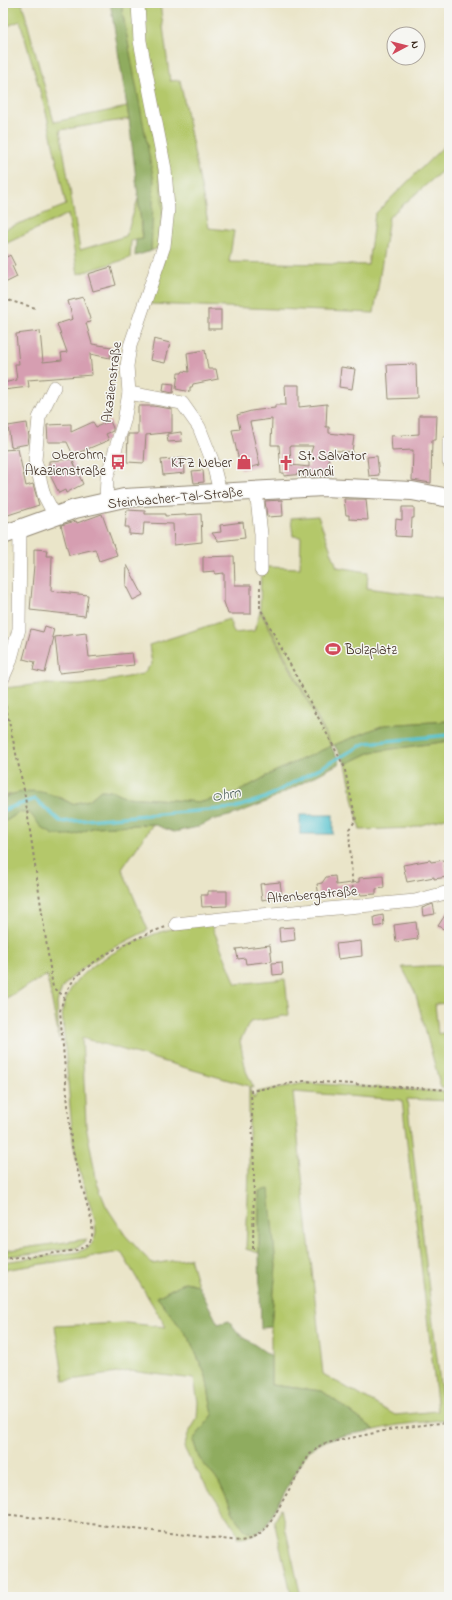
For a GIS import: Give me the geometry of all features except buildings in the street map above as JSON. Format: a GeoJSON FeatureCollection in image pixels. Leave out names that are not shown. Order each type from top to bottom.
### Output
{"type":"FeatureCollection","features":[{"type":"Feature","properties":{"kind":"main road","name":"Steinbacher-Tal-Straße"},"geometry":{"type":"LineString","coordinates":[[3,535],[55,516],[106,501],[124,498],[323,487],[412,491],[449,498]]}},
{"type":"Feature","properties":{"kind":"street","name":"Akazienstraße"},"geometry":{"type":"LineString","coordinates":[[106,501],[107,476],[124,421],[129,394],[127,366],[130,346],[164,246],[168,209],[165,169],[140,40],[138,3]]}},
{"type":"Feature","properties":{"kind":"street"},"geometry":{"type":"LineString","coordinates":[[54,387],[39,418],[35,460],[44,495],[55,516]]}},
{"type":"Feature","properties":{"kind":"street"},"geometry":{"type":"LineString","coordinates":[[129,394],[182,403],[199,427],[212,460],[220,492]]}},
{"type":"Feature","properties":{"kind":"street"},"geometry":{"type":"LineString","coordinates":[[449,442],[449,462]]}},
{"type":"Feature","properties":{"kind":"street","name":"Steinbacher-Tal-Straße"},"geometry":{"type":"LineString","coordinates":[[256,491],[261,534],[261,570]]}},
{"type":"Feature","properties":{"kind":"street"},"geometry":{"type":"LineString","coordinates":[[3,678],[10,662],[19,629],[20,529]]}},
{"type":"Feature","properties":{"kind":"street","name":"Altenbergstraße"},"geometry":{"type":"LineString","coordinates":[[176,924],[255,915],[415,901],[449,892]]}},
{"type":"Feature","properties":{"kind":"path"},"geometry":{"type":"LineString","coordinates":[[3,299],[36,308]]}},
{"type":"Feature","properties":{"kind":"path"},"geometry":{"type":"LineString","coordinates":[[261,570],[260,608],[332,746],[344,766],[356,820],[348,829],[354,907]]}},
{"type":"Feature","properties":{"kind":"path"},"geometry":{"type":"LineString","coordinates":[[3,694],[24,790],[53,988],[64,996]]}},
{"type":"Feature","properties":{"kind":"path"},"geometry":{"type":"LineString","coordinates":[[3,1260],[77,1250],[86,1246],[91,1240],[92,1222],[71,1141],[60,1011],[64,996],[74,980],[92,964],[114,950],[150,932],[176,924]]}},
{"type":"Feature","properties":{"kind":"path"},"geometry":{"type":"LineString","coordinates":[[253,1249],[254,1170],[251,1091],[304,1081],[449,1090]]}},
{"type":"Feature","properties":{"kind":"path"},"geometry":{"type":"LineString","coordinates":[[3,1514],[240,1540],[251,1539],[260,1536],[268,1528],[308,1455],[322,1444],[398,1428],[449,1422]]}},
{"type":"Feature","properties":{"kind":"green space"},"geometry":{"type":"Polygon","coordinates":[[[3,3],[22,3],[54,122],[127,107],[129,119],[60,130],[80,250],[126,236],[138,199],[143,239],[131,241],[130,258],[78,274],[68,214],[3,245],[3,230],[66,205],[47,116],[20,21],[3,28],[3,3]]]}},
{"type":"Feature","properties":{"kind":"green space"},"geometry":{"type":"Polygon","coordinates":[[[111,3],[123,3],[122,10],[154,181],[151,251],[135,256],[136,240],[143,239],[129,119],[111,3]]]}},
{"type":"Feature","properties":{"kind":"green space"},"geometry":{"type":"Polygon","coordinates":[[[123,3],[133,3],[159,170],[163,208],[158,248],[151,251],[153,181],[122,10],[123,3]]]}},
{"type":"Feature","properties":{"kind":"green space"},"geometry":{"type":"Polygon","coordinates":[[[142,3],[160,3],[170,81],[180,80],[209,228],[234,231],[229,262],[368,265],[375,214],[449,141],[449,165],[389,217],[374,313],[150,304],[167,247],[142,3]]]}},
{"type":"Feature","properties":{"kind":"green space"},"geometry":{"type":"Polygon","coordinates":[[[318,516],[337,567],[368,572],[367,588],[449,599],[449,721],[384,725],[332,746],[260,608],[261,570],[267,567],[300,568],[301,537],[293,536],[291,518],[318,516]]]}},
{"type":"Feature","properties":{"kind":"green space"},"geometry":{"type":"Polygon","coordinates":[[[260,611],[331,746],[274,772],[238,792],[202,802],[126,797],[114,791],[101,790],[89,800],[72,804],[58,796],[10,794],[3,797],[3,690],[5,688],[41,684],[80,685],[142,674],[152,664],[149,645],[229,619],[234,633],[254,631],[260,611]]]}},
{"type":"Feature","properties":{"kind":"green space"},"geometry":{"type":"Polygon","coordinates":[[[449,721],[449,741],[371,752],[346,764],[334,745],[384,725],[449,721]]]}},
{"type":"Feature","properties":{"kind":"green space"},"geometry":{"type":"Polygon","coordinates":[[[449,741],[449,817],[411,828],[360,830],[346,764],[371,752],[449,741]]]}},
{"type":"Feature","properties":{"kind":"green space"},"geometry":{"type":"Polygon","coordinates":[[[331,746],[340,763],[266,802],[233,815],[212,820],[198,827],[174,832],[153,824],[95,827],[74,835],[54,835],[42,828],[29,812],[20,812],[3,823],[3,798],[12,794],[30,791],[46,793],[72,804],[89,800],[101,790],[114,791],[126,797],[202,802],[238,792],[274,772],[331,746]]]}},
{"type":"Feature","properties":{"kind":"green space"},"geometry":{"type":"Polygon","coordinates":[[[20,812],[29,812],[42,828],[54,835],[74,835],[95,827],[153,824],[122,869],[148,930],[113,948],[90,963],[71,978],[62,988],[57,1003],[59,1039],[47,975],[3,1000],[3,823],[20,812]]]}},
{"type":"Feature","properties":{"kind":"green space"},"geometry":{"type":"Polygon","coordinates":[[[211,924],[236,984],[285,979],[289,1015],[250,1022],[240,1041],[246,1071],[254,1088],[82,1038],[86,1125],[97,1183],[106,1206],[125,1235],[152,1264],[190,1258],[198,1285],[185,1282],[157,1297],[189,1338],[206,1376],[213,1415],[193,1440],[199,1458],[219,1482],[237,1520],[247,1532],[258,1533],[240,1538],[237,1538],[238,1534],[191,1462],[184,1447],[188,1434],[197,1419],[198,1402],[194,1379],[130,1371],[64,1381],[55,1326],[126,1323],[166,1327],[121,1252],[3,1270],[3,1262],[77,1252],[88,1248],[93,1242],[96,1233],[95,1220],[78,1166],[73,1141],[62,1011],[70,990],[83,974],[106,957],[120,949],[163,931],[188,926],[211,924]]]}},
{"type":"Feature","properties":{"kind":"green space"},"geometry":{"type":"Polygon","coordinates":[[[449,965],[449,1003],[435,1004],[438,1034],[449,1032],[449,1088],[441,1088],[415,992],[402,967],[449,965]]]}},
{"type":"Feature","properties":{"kind":"green space"},"geometry":{"type":"Polygon","coordinates":[[[305,1083],[449,1092],[449,1101],[407,1099],[443,1410],[449,1410],[449,1419],[398,1425],[375,1430],[322,1391],[271,1385],[271,1327],[276,1266],[268,1190],[259,1191],[259,1253],[246,1249],[249,1171],[249,1087],[254,1099],[257,1092],[305,1083]],[[293,1092],[323,1374],[395,1415],[438,1411],[402,1100],[293,1092]]]}},
{"type":"Feature","properties":{"kind":"green space"},"geometry":{"type":"Polygon","coordinates":[[[269,1189],[276,1266],[271,1327],[261,1328],[259,1191],[269,1189]]]}},
{"type":"Feature","properties":{"kind":"green space"},"geometry":{"type":"Polygon","coordinates":[[[87,1239],[83,1244],[76,1248],[3,1257],[3,1251],[87,1239]]]}},
{"type":"Feature","properties":{"kind":"green space"},"geometry":{"type":"Polygon","coordinates":[[[185,1282],[198,1285],[218,1324],[229,1321],[239,1334],[271,1356],[271,1385],[322,1391],[375,1430],[329,1439],[313,1448],[306,1454],[266,1526],[258,1533],[247,1532],[237,1520],[219,1482],[199,1458],[193,1440],[213,1415],[206,1376],[189,1338],[157,1297],[185,1282]]]}},
{"type":"Feature","properties":{"kind":"green space"},"geometry":{"type":"Polygon","coordinates":[[[281,1509],[301,1597],[292,1597],[274,1521],[281,1509]]]}},
{"type":"Feature","properties":{"kind":"water"},"geometry":{"type":"Polygon","coordinates":[[[300,815],[333,815],[333,834],[300,834],[300,815]]]}},
{"type":"Feature","properties":{"kind":"waterway","name":"Ohrn"},"geometry":{"type":"LineString","coordinates":[[3,810],[35,799],[61,822],[234,808],[265,798],[366,743],[449,735]]}},
{"type":"Feature","properties":{"kind":"place","name":"Oberohrn, Akazienstraße"},"geometry":{"type":"Point","coordinates":[118,462]}},
{"type":"Feature","properties":{"kind":"place","name":"KFZ Neber"},"geometry":{"type":"Point","coordinates":[244,462]}},
{"type":"Feature","properties":{"kind":"place","name":"St. Salvator mundi"},"geometry":{"type":"Point","coordinates":[286,463]}},
{"type":"Feature","properties":{"kind":"place","name":"Bolzplatz"},"geometry":{"type":"Point","coordinates":[333,649]}}]}
